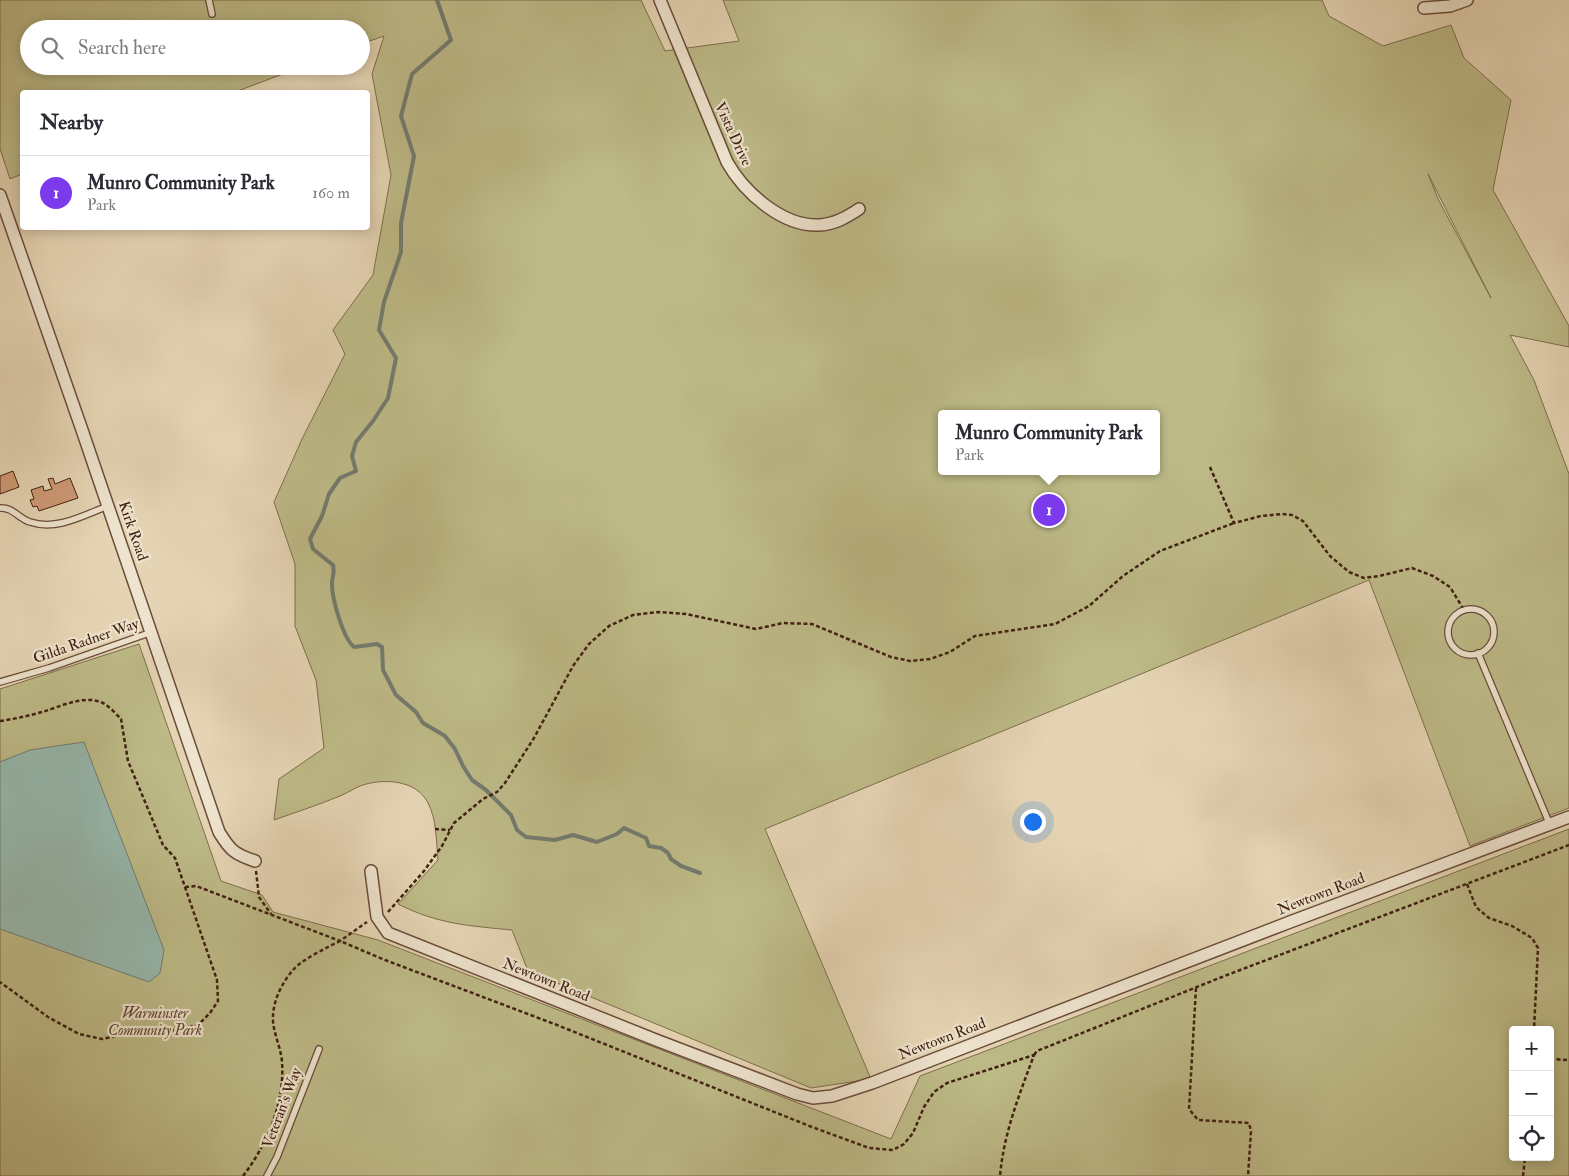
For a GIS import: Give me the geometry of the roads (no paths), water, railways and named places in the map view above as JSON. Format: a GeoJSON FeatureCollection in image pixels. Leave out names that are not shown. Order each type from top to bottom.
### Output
{"type":"FeatureCollection","features":[{"type":"Feature","properties":{"kind":"street","name":"Vista Drive"},"geometry":{"type":"LineString","coordinates":[[660,0],[727,162],[743,186],[769,208],[791,219],[805,223],[819,225],[834,222],[850,216],[859,209]]}},
{"type":"Feature","properties":{"kind":"street"},"geometry":{"type":"LineString","coordinates":[[1424,8],[1450,6],[1467,0]]}},
{"type":"Feature","properties":{"kind":"street","name":"Kirk Road"},"geometry":{"type":"LineString","coordinates":[[0,195],[152,632],[219,832],[230,849],[255,861]]}},
{"type":"Feature","properties":{"kind":"street","name":"Newtown Road"},"geometry":{"type":"LineString","coordinates":[[371,872],[377,917],[388,933],[656,1040],[797,1094],[813,1098],[838,1095],[872,1083],[1569,817]]}},
{"type":"Feature","properties":{"kind":"lane"},"geometry":{"type":"LineString","coordinates":[[209,0],[212,14]]}},
{"type":"Feature","properties":{"kind":"lane"},"geometry":{"type":"LineString","coordinates":[[0,508],[12,510],[18,517],[30,522],[58,524],[108,506]]}},
{"type":"Feature","properties":{"kind":"lane"},"geometry":{"type":"LineString","coordinates":[[1464,610],[1478,610],[1490,618],[1493,625],[1492,641],[1488,647],[1478,653],[1467,654],[1460,651],[1450,640],[1448,633],[1452,619],[1464,610]]}},
{"type":"Feature","properties":{"kind":"lane","name":"Gilda Radner Way"},"geometry":{"type":"LineString","coordinates":[[0,682],[49,668],[152,632]]}},
{"type":"Feature","properties":{"kind":"lane"},"geometry":{"type":"LineString","coordinates":[[1478,653],[1550,825]]}},
{"type":"Feature","properties":{"kind":"lane","name":"Veteran's Way"},"geometry":{"type":"LineString","coordinates":[[267,1176],[278,1157],[318,1049]]}},
{"type":"Feature","properties":{"kind":"water"},"geometry":{"type":"Polygon","coordinates":[[[84,742],[164,950],[160,973],[149,982],[0,929],[0,762],[30,750],[84,742]]]}},
{"type":"Feature","properties":{"kind":"waterway"},"geometry":{"type":"LineString","coordinates":[[437,0],[451,40],[412,74],[401,116],[414,156],[401,223],[401,252],[384,302],[379,330],[396,358],[388,398],[356,442],[352,456],[356,471],[340,478],[329,494],[322,516],[310,539],[313,549],[333,565],[332,584],[334,599],[342,627],[350,642],[354,647],[377,644],[382,647],[383,670],[396,695],[416,712],[423,723],[445,736],[455,749],[472,780],[486,790],[511,815],[517,830],[526,837],[555,840],[573,835],[597,842],[617,834],[624,828],[646,838],[649,846],[661,848],[681,866],[700,873]]}},
{"type":"Feature","properties":{"kind":"place","name":"Munro Community Park"},"geometry":{"type":"Point","coordinates":[1049,510]}},
{"type":"Feature","properties":{"kind":"park label","name":"Warminster Community Park"},"geometry":{"type":"Point","coordinates":[155,1022]}}]}
